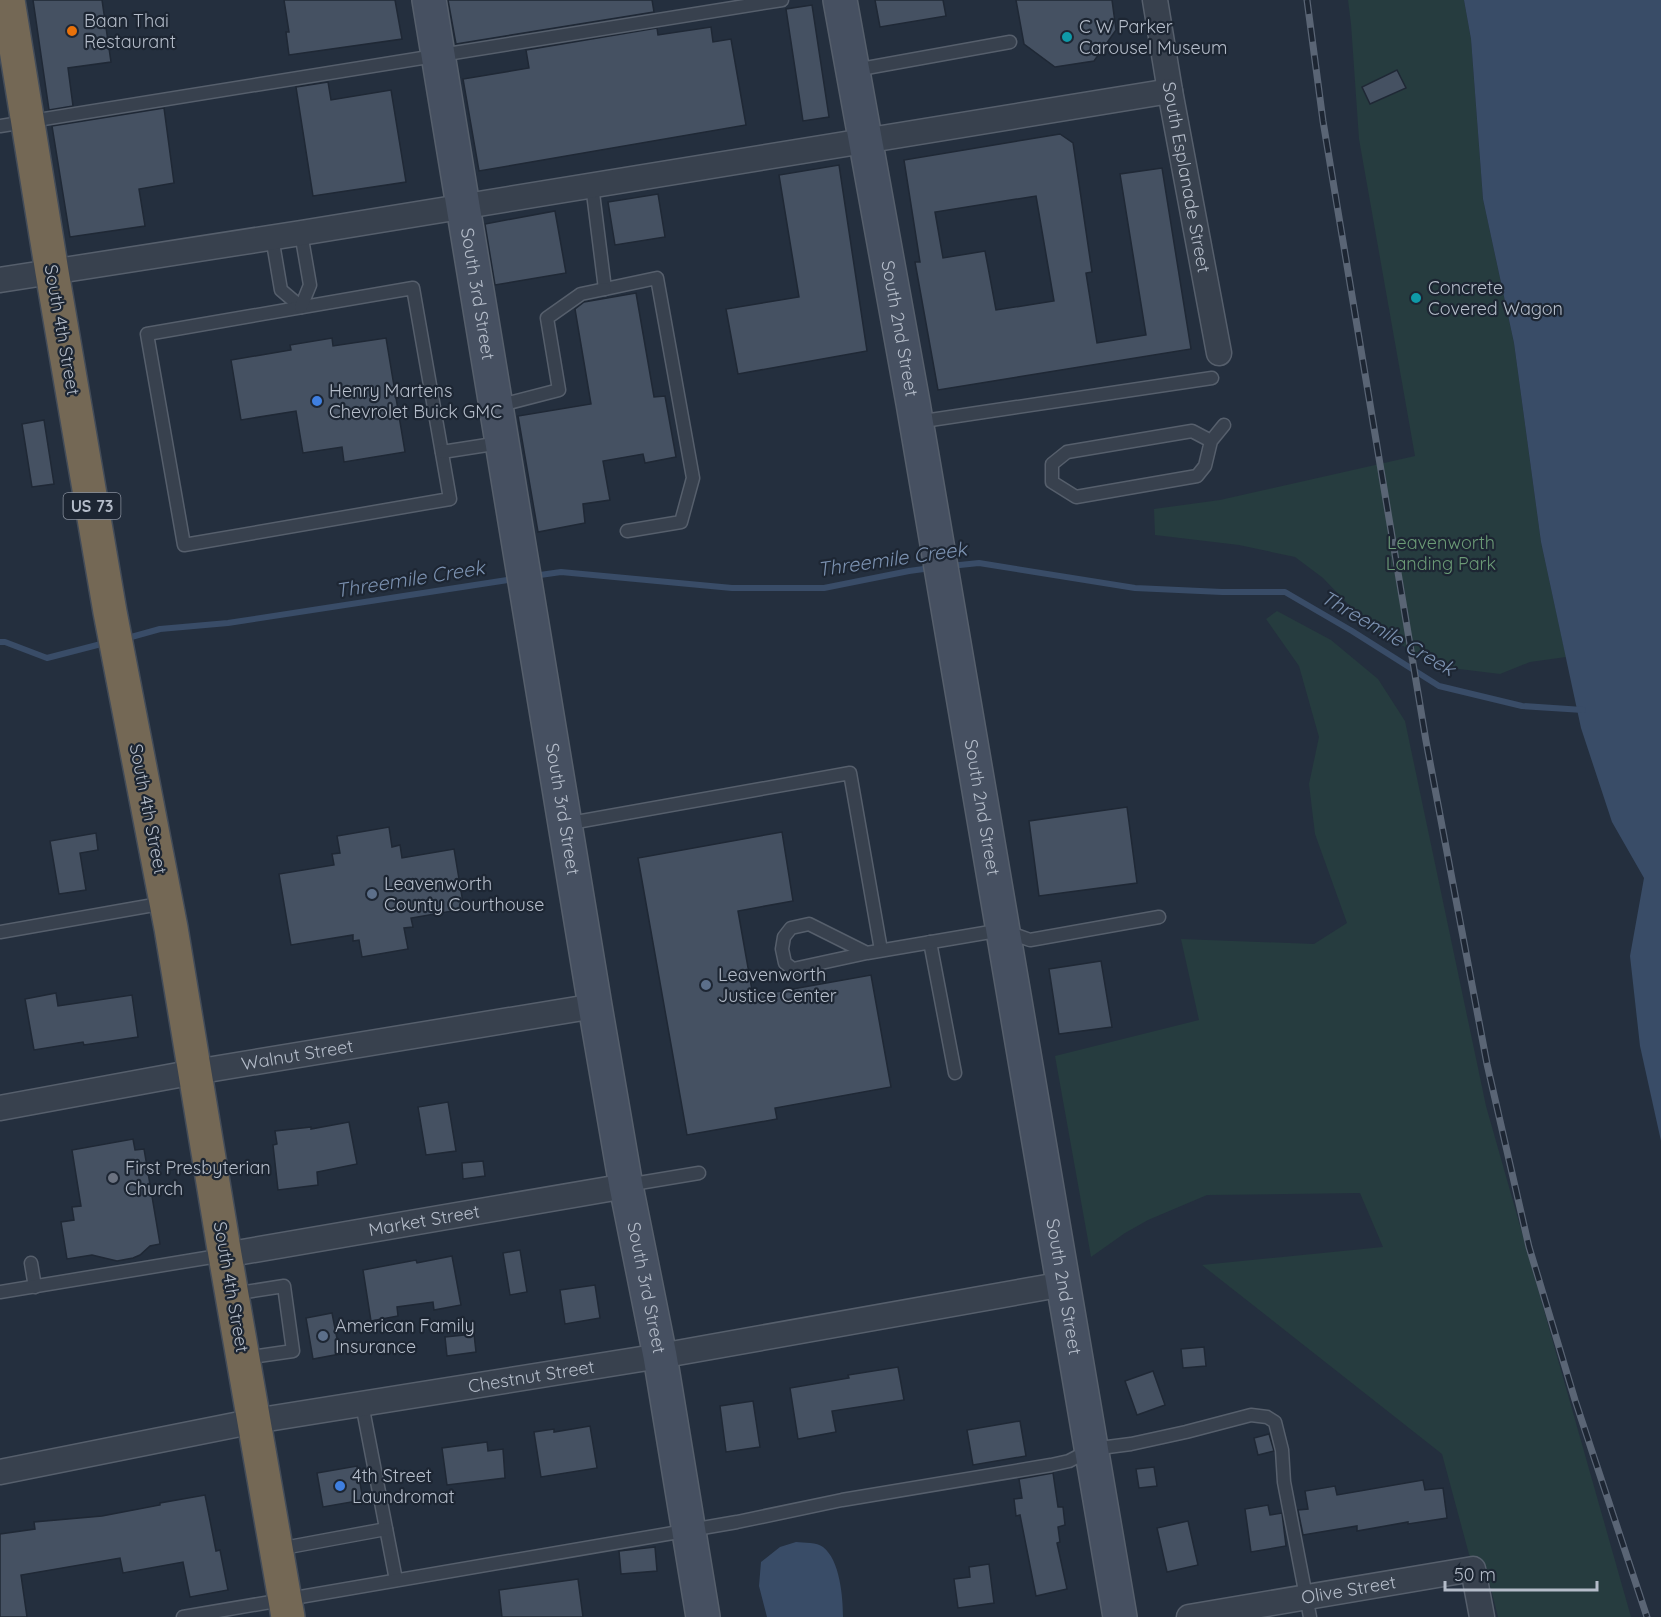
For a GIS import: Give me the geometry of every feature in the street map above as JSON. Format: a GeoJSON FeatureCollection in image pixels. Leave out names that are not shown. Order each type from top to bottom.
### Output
{"type":"FeatureCollection","features":[{"type":"Feature","properties":{"kind":"highway","name":"South 4th Street"},"geometry":{"type":"LineString","coordinates":[[8,0],[14,124],[52,272],[124,691],[166,902],[286,1608]]}},
{"type":"Feature","properties":{"kind":"street","name":"South 3rd Street"},"geometry":{"type":"LineString","coordinates":[[429,0],[564,824],[626,1186],[660,1356],[703,1617]]}},
{"type":"Feature","properties":{"kind":"street","name":"South 2nd Street"},"geometry":{"type":"LineString","coordinates":[[840,0],[916,422],[1120,1617]]}},
{"type":"Feature","properties":{"kind":"street","name":"South Esplanade Street"},"geometry":{"type":"LineString","coordinates":[[1155,0],[1219,353]]}},
{"type":"Feature","properties":{"kind":"street"},"geometry":{"type":"LineString","coordinates":[[0,280],[1170,91]]}},
{"type":"Feature","properties":{"kind":"street","name":"Walnut Street"},"geometry":{"type":"LineString","coordinates":[[0,1108],[195,1072],[595,1006]]}},
{"type":"Feature","properties":{"kind":"street","name":"Market Street"},"geometry":{"type":"LineString","coordinates":[[225,1255],[626,1186]]}},
{"type":"Feature","properties":{"kind":"street","name":"Chestnut Street"},"geometry":{"type":"LineString","coordinates":[[0,1472],[255,1421],[660,1356],[1064,1284]]}},
{"type":"Feature","properties":{"kind":"street","name":"Olive Street"},"geometry":{"type":"LineString","coordinates":[[1189,1617],[1308,1607],[1473,1569],[1482,1617]]}},
{"type":"Feature","properties":{"kind":"lane"},"geometry":{"type":"LineString","coordinates":[[14,124],[782,0]]}},
{"type":"Feature","properties":{"kind":"lane"},"geometry":{"type":"LineString","coordinates":[[853,70],[1010,42]]}},
{"type":"Feature","properties":{"kind":"lane"},"geometry":{"type":"LineString","coordinates":[[592,185],[605,288]]}},
{"type":"Feature","properties":{"kind":"lane"},"geometry":{"type":"LineString","coordinates":[[301,233],[310,285],[301,307]]}},
{"type":"Feature","properties":{"kind":"lane"},"geometry":{"type":"LineString","coordinates":[[272,237],[281,290],[301,307]]}},
{"type":"Feature","properties":{"kind":"lane"},"geometry":{"type":"LineString","coordinates":[[496,406],[559,390],[547,318],[581,294],[657,278],[693,478],[681,522],[627,531]]}},
{"type":"Feature","properties":{"kind":"lane"},"geometry":{"type":"LineString","coordinates":[[413,288],[450,499],[184,545],[147,334],[301,307],[413,288]]}},
{"type":"Feature","properties":{"kind":"lane"},"geometry":{"type":"LineString","coordinates":[[916,422],[1212,378]]}},
{"type":"Feature","properties":{"kind":"lane"},"geometry":{"type":"LineString","coordinates":[[1211,441],[1192,431],[1066,452],[1052,464],[1052,482],[1076,497],[1197,476],[1205,466],[1211,441],[1224,425]]}},
{"type":"Feature","properties":{"kind":"lane"},"geometry":{"type":"LineString","coordinates":[[442,452],[502,443]]}},
{"type":"Feature","properties":{"kind":"lane"},"geometry":{"type":"LineString","coordinates":[[564,824],[850,773],[881,950]]}},
{"type":"Feature","properties":{"kind":"lane"},"geometry":{"type":"LineString","coordinates":[[0,932],[166,902]]}},
{"type":"Feature","properties":{"kind":"lane"},"geometry":{"type":"LineString","coordinates":[[867,952],[809,924],[791,928],[784,937],[782,949],[784,963],[794,969],[867,952],[1002,930],[1030,940],[1159,917]]}},
{"type":"Feature","properties":{"kind":"lane"},"geometry":{"type":"LineString","coordinates":[[930,942],[955,1073]]}},
{"type":"Feature","properties":{"kind":"lane"},"geometry":{"type":"LineString","coordinates":[[626,1186],[699,1173]]}},
{"type":"Feature","properties":{"kind":"lane"},"geometry":{"type":"LineString","coordinates":[[0,1292],[225,1255]]}},
{"type":"Feature","properties":{"kind":"lane"},"geometry":{"type":"LineString","coordinates":[[31,1263],[35,1287]]}},
{"type":"Feature","properties":{"kind":"lane"},"geometry":{"type":"LineString","coordinates":[[232,1294],[284,1286],[293,1351],[244,1359]]}},
{"type":"Feature","properties":{"kind":"lane"},"geometry":{"type":"LineString","coordinates":[[362,1404],[396,1580]]}},
{"type":"Feature","properties":{"kind":"lane"},"geometry":{"type":"LineString","coordinates":[[183,1617],[286,1608],[396,1580],[737,1522],[842,1500],[1051,1465],[1069,1461],[1092,1449],[1131,1444],[1251,1415],[1267,1417],[1275,1422],[1282,1450],[1284,1482],[1308,1607]]}},
{"type":"Feature","properties":{"kind":"lane"},"geometry":{"type":"LineString","coordinates":[[277,1549],[386,1529]]}},
{"type":"Feature","properties":{"kind":"green space","name":"Leavenworth Landing Park"},"geometry":{"type":"Polygon","coordinates":[[[1348,0],[1464,0],[1471,39],[1483,199],[1514,343],[1541,542],[1566,657],[1530,662],[1500,674],[1443,667],[1373,630],[1323,578],[1295,557],[1239,545],[1155,535],[1154,509],[1220,500],[1415,456],[1359,139],[1348,0]]]}},
{"type":"Feature","properties":{"kind":"green space"},"geometry":{"type":"Polygon","coordinates":[[[1277,611],[1331,640],[1378,679],[1405,721],[1486,1106],[1631,1617],[1498,1617],[1486,1569],[1473,1569],[1442,1454],[1202,1265],[1383,1247],[1360,1193],[1207,1195],[1148,1220],[1091,1257],[1055,1056],[1199,1020],[1181,939],[1314,944],[1347,923],[1315,834],[1309,784],[1319,737],[1299,666],[1266,619],[1277,611]]]}},
{"type":"Feature","properties":{"kind":"water"},"geometry":{"type":"Polygon","coordinates":[[[1464,0],[1661,0],[1661,1141],[1640,1046],[1630,956],[1644,878],[1612,822],[1581,728],[1541,542],[1514,343],[1483,199],[1471,39],[1464,0]]]}},
{"type":"Feature","properties":{"kind":"water"},"geometry":{"type":"Polygon","coordinates":[[[796,1542],[817,1544],[829,1553],[839,1579],[843,1617],[767,1617],[759,1586],[761,1562],[780,1547],[796,1542]]]}},
{"type":"Feature","properties":{"kind":"building","name":"Baan Thai Restaurant"},"geometry":{"type":"Polygon","coordinates":[[[33,0],[102,0],[111,62],[68,68],[73,106],[49,110],[33,0]]]}},
{"type":"Feature","properties":{"kind":"building"},"geometry":{"type":"Polygon","coordinates":[[[284,0],[395,0],[402,39],[289,55],[286,32],[289,32],[284,0]]]}},
{"type":"Feature","properties":{"kind":"building"},"geometry":{"type":"Polygon","coordinates":[[[448,0],[652,0],[654,12],[456,44],[448,0]]]}},
{"type":"Feature","properties":{"kind":"building"},"geometry":{"type":"Polygon","coordinates":[[[875,0],[943,0],[946,16],[880,27],[875,0]]]}},
{"type":"Feature","properties":{"kind":"building","name":"C W Parker Carousel Museum"},"geometry":{"type":"Polygon","coordinates":[[[1016,0],[1112,0],[1116,30],[1094,61],[1055,67],[1024,44],[1016,0]]]}},
{"type":"Feature","properties":{"kind":"building"},"geometry":{"type":"Polygon","coordinates":[[[812,5],[829,117],[803,121],[786,9],[812,5]]]}},
{"type":"Feature","properties":{"kind":"building"},"geometry":{"type":"Polygon","coordinates":[[[711,27],[713,42],[731,39],[746,125],[479,171],[463,79],[529,68],[526,50],[657,28],[658,35],[711,27]]]}},
{"type":"Feature","properties":{"kind":"building"},"geometry":{"type":"Polygon","coordinates":[[[1397,70],[1406,88],[1370,104],[1362,87],[1397,70]]]}},
{"type":"Feature","properties":{"kind":"building"},"geometry":{"type":"Polygon","coordinates":[[[328,82],[331,100],[391,90],[406,182],[313,196],[296,87],[328,82]]]}},
{"type":"Feature","properties":{"kind":"building"},"geometry":{"type":"Polygon","coordinates":[[[164,108],[174,183],[139,189],[145,226],[70,237],[52,126],[164,108]]]}},
{"type":"Feature","properties":{"kind":"building"},"geometry":{"type":"Polygon","coordinates":[[[1060,134],[1073,143],[1092,272],[1086,273],[1097,343],[1146,335],[1120,174],[1162,168],[1191,349],[938,390],[915,262],[920,262],[904,160],[1060,134]],[[1036,196],[935,212],[943,258],[985,251],[996,310],[1054,301],[1036,196]]]}},
{"type":"Feature","properties":{"kind":"building"},"geometry":{"type":"Polygon","coordinates":[[[839,165],[867,351],[738,374],[726,309],[799,297],[779,175],[839,165]]]}},
{"type":"Feature","properties":{"kind":"building"},"geometry":{"type":"Polygon","coordinates":[[[658,194],[665,237],[615,245],[608,202],[658,194]]]}},
{"type":"Feature","properties":{"kind":"building"},"geometry":{"type":"Polygon","coordinates":[[[555,211],[566,273],[495,285],[485,224],[555,211]]]}},
{"type":"Feature","properties":{"kind":"building"},"geometry":{"type":"Polygon","coordinates":[[[636,293],[654,397],[665,396],[676,457],[645,463],[643,454],[603,461],[610,500],[583,504],[585,523],[538,532],[518,416],[591,404],[575,309],[584,302],[636,293]]]}},
{"type":"Feature","properties":{"kind":"building","name":"Henry Martens Chevrolet Buick GMC"},"geometry":{"type":"Polygon","coordinates":[[[332,338],[333,346],[386,338],[405,452],[344,462],[342,447],[303,453],[296,411],[241,420],[231,360],[291,350],[290,345],[332,338]]]}},
{"type":"Feature","properties":{"kind":"building"},"geometry":{"type":"Polygon","coordinates":[[[44,420],[54,484],[32,487],[22,424],[44,420]]]}},
{"type":"Feature","properties":{"kind":"building"},"geometry":{"type":"Polygon","coordinates":[[[1127,807],[1137,883],[1039,896],[1029,821],[1127,807]]]}},
{"type":"Feature","properties":{"kind":"building","name":"Leavenworth County Courthouse"},"geometry":{"type":"Polygon","coordinates":[[[389,827],[392,847],[400,845],[402,858],[454,849],[464,909],[411,918],[413,927],[404,928],[408,949],[362,957],[359,940],[353,941],[353,935],[291,945],[279,874],[334,865],[332,854],[340,853],[337,836],[389,827]]]}},
{"type":"Feature","properties":{"kind":"building","name":"Leavenworth Justice Center"},"geometry":{"type":"Polygon","coordinates":[[[782,832],[793,901],[738,911],[753,996],[871,975],[891,1087],[775,1108],[777,1119],[687,1135],[638,858],[782,832]]]}},
{"type":"Feature","properties":{"kind":"building"},"geometry":{"type":"Polygon","coordinates":[[[96,833],[98,850],[80,853],[86,890],[59,894],[50,841],[96,833]]]}},
{"type":"Feature","properties":{"kind":"building"},"geometry":{"type":"Polygon","coordinates":[[[1101,961],[1112,1027],[1059,1034],[1049,969],[1101,961]]]}},
{"type":"Feature","properties":{"kind":"building"},"geometry":{"type":"Polygon","coordinates":[[[56,993],[58,1006],[132,995],[138,1037],[84,1045],[83,1042],[34,1050],[25,999],[56,993]]]}},
{"type":"Feature","properties":{"kind":"building"},"geometry":{"type":"Polygon","coordinates":[[[448,1102],[456,1151],[426,1155],[418,1107],[448,1102]]]}},
{"type":"Feature","properties":{"kind":"building"},"geometry":{"type":"Polygon","coordinates":[[[349,1122],[357,1164],[317,1172],[318,1185],[278,1190],[273,1145],[277,1144],[275,1131],[311,1127],[311,1129],[349,1122]]]}},
{"type":"Feature","properties":{"kind":"building","name":"First Presbyterian Church"},"geometry":{"type":"Polygon","coordinates":[[[133,1139],[135,1150],[144,1149],[160,1244],[150,1246],[133,1258],[117,1261],[92,1255],[67,1259],[61,1222],[74,1220],[72,1207],[81,1206],[72,1150],[133,1139]]]}},
{"type":"Feature","properties":{"kind":"building"},"geometry":{"type":"Polygon","coordinates":[[[483,1161],[485,1176],[463,1179],[462,1163],[483,1161]]]}},
{"type":"Feature","properties":{"kind":"building"},"geometry":{"type":"Polygon","coordinates":[[[520,1250],[527,1292],[510,1295],[503,1253],[520,1250]]]}},
{"type":"Feature","properties":{"kind":"building"},"geometry":{"type":"Polygon","coordinates":[[[452,1256],[461,1305],[434,1310],[433,1302],[397,1307],[398,1316],[371,1321],[363,1270],[452,1256]]]}},
{"type":"Feature","properties":{"kind":"building"},"geometry":{"type":"Polygon","coordinates":[[[595,1285],[600,1318],[565,1324],[560,1290],[595,1285]]]}},
{"type":"Feature","properties":{"kind":"building","name":"American Family Insurance"},"geometry":{"type":"Polygon","coordinates":[[[332,1313],[340,1354],[313,1359],[306,1318],[332,1313]]]}},
{"type":"Feature","properties":{"kind":"building"},"geometry":{"type":"Polygon","coordinates":[[[474,1334],[476,1352],[447,1356],[445,1337],[474,1334]]]}},
{"type":"Feature","properties":{"kind":"building"},"geometry":{"type":"Polygon","coordinates":[[[1204,1347],[1206,1366],[1183,1368],[1181,1349],[1204,1347]]]}},
{"type":"Feature","properties":{"kind":"building"},"geometry":{"type":"Polygon","coordinates":[[[898,1367],[904,1400],[832,1411],[836,1432],[798,1439],[790,1388],[898,1367]]]}},
{"type":"Feature","properties":{"kind":"building"},"geometry":{"type":"Polygon","coordinates":[[[1153,1371],[1165,1405],[1137,1415],[1125,1381],[1153,1371]]]}},
{"type":"Feature","properties":{"kind":"building"},"geometry":{"type":"Polygon","coordinates":[[[753,1401],[760,1447],[726,1452],[720,1406],[753,1401]]]}},
{"type":"Feature","properties":{"kind":"building"},"geometry":{"type":"Polygon","coordinates":[[[1020,1421],[1026,1456],[973,1465],[967,1430],[1020,1421]]]}},
{"type":"Feature","properties":{"kind":"building"},"geometry":{"type":"Polygon","coordinates":[[[590,1426],[597,1468],[541,1477],[534,1432],[554,1429],[554,1432],[590,1426]]]}},
{"type":"Feature","properties":{"kind":"building"},"geometry":{"type":"Polygon","coordinates":[[[1269,1434],[1274,1451],[1258,1455],[1254,1438],[1269,1434]]]}},
{"type":"Feature","properties":{"kind":"building"},"geometry":{"type":"Polygon","coordinates":[[[487,1442],[488,1451],[503,1449],[505,1478],[447,1485],[442,1448],[487,1442]]]}},
{"type":"Feature","properties":{"kind":"building","name":"4th Street Laundromat"},"geometry":{"type":"Polygon","coordinates":[[[357,1466],[363,1500],[323,1507],[317,1473],[357,1466]]]}},
{"type":"Feature","properties":{"kind":"building"},"geometry":{"type":"Polygon","coordinates":[[[1154,1467],[1157,1486],[1139,1488],[1136,1469],[1154,1467]]]}},
{"type":"Feature","properties":{"kind":"building"},"geometry":{"type":"Polygon","coordinates":[[[1053,1473],[1058,1507],[1063,1507],[1065,1525],[1058,1527],[1060,1542],[1057,1543],[1067,1589],[1036,1596],[1020,1515],[1016,1516],[1014,1499],[1022,1498],[1019,1479],[1053,1473]]]}},
{"type":"Feature","properties":{"kind":"building"},"geometry":{"type":"Polygon","coordinates":[[[1423,1480],[1425,1490],[1443,1488],[1447,1518],[1357,1531],[1357,1526],[1303,1535],[1298,1510],[1308,1509],[1305,1491],[1335,1486],[1337,1495],[1423,1480]]]}},
{"type":"Feature","properties":{"kind":"building"},"geometry":{"type":"Polygon","coordinates":[[[205,1495],[216,1551],[220,1550],[228,1590],[190,1597],[183,1562],[123,1573],[120,1558],[21,1575],[27,1617],[0,1617],[0,1534],[35,1529],[34,1522],[102,1516],[205,1495]]]}},
{"type":"Feature","properties":{"kind":"building"},"geometry":{"type":"Polygon","coordinates":[[[1268,1505],[1270,1515],[1282,1513],[1286,1546],[1251,1552],[1245,1509],[1268,1505]]]}},
{"type":"Feature","properties":{"kind":"building"},"geometry":{"type":"Polygon","coordinates":[[[1188,1521],[1198,1565],[1167,1572],[1157,1528],[1188,1521]]]}},
{"type":"Feature","properties":{"kind":"building"},"geometry":{"type":"Polygon","coordinates":[[[655,1547],[657,1571],[621,1574],[619,1551],[655,1547]]]}},
{"type":"Feature","properties":{"kind":"building"},"geometry":{"type":"Polygon","coordinates":[[[989,1564],[994,1603],[958,1608],[954,1579],[970,1577],[969,1567],[989,1564]]]}},
{"type":"Feature","properties":{"kind":"building"},"geometry":{"type":"Polygon","coordinates":[[[578,1579],[583,1617],[502,1617],[499,1590],[578,1579]]]}},
{"type":"Feature","properties":{"kind":"waterway","name":"Threemile Creek"},"geometry":{"type":"LineString","coordinates":[[950,566],[979,563],[1135,588],[1285,592],[1439,686],[1522,706],[1583,710]]}},
{"type":"Feature","properties":{"kind":"waterway","name":"Threemile Creek"},"geometry":{"type":"LineString","coordinates":[[533,576],[561,572],[732,588],[824,588],[931,568]]}},
{"type":"Feature","properties":{"kind":"waterway","name":"Threemile Creek"},"geometry":{"type":"LineString","coordinates":[[124,639],[160,629],[228,623],[514,579]]}},
{"type":"Feature","properties":{"kind":"waterway","name":"Threemile Creek"},"geometry":{"type":"LineString","coordinates":[[0,642],[47,658],[105,643]]}},
{"type":"Feature","properties":{"kind":"railway"},"geometry":{"type":"LineString","coordinates":[[1307,0],[1323,121],[1426,741],[1487,1064],[1529,1247],[1575,1400],[1647,1617]]}},
{"type":"Feature","properties":{"kind":"place","name":"Baan Thai Restaurant"},"geometry":{"type":"Point","coordinates":[72,31]}},
{"type":"Feature","properties":{"kind":"place","name":"C W Parker Carousel Museum"},"geometry":{"type":"Point","coordinates":[1067,37]}},
{"type":"Feature","properties":{"kind":"place","name":"Concrete Covered Wagon"},"geometry":{"type":"Point","coordinates":[1416,298]}},
{"type":"Feature","properties":{"kind":"place","name":"Henry Martens Chevrolet Buick GMC"},"geometry":{"type":"Point","coordinates":[317,401]}},
{"type":"Feature","properties":{"kind":"place","name":"Leavenworth County Courthouse"},"geometry":{"type":"Point","coordinates":[372,894]}},
{"type":"Feature","properties":{"kind":"place","name":"Leavenworth Justice Center"},"geometry":{"type":"Point","coordinates":[706,985]}},
{"type":"Feature","properties":{"kind":"place","name":"First Presbyterian Church"},"geometry":{"type":"Point","coordinates":[113,1178]}},
{"type":"Feature","properties":{"kind":"place","name":"American Family Insurance"},"geometry":{"type":"Point","coordinates":[323,1336]}},
{"type":"Feature","properties":{"kind":"place","name":"4th Street Laundromat"},"geometry":{"type":"Point","coordinates":[340,1486]}}]}
